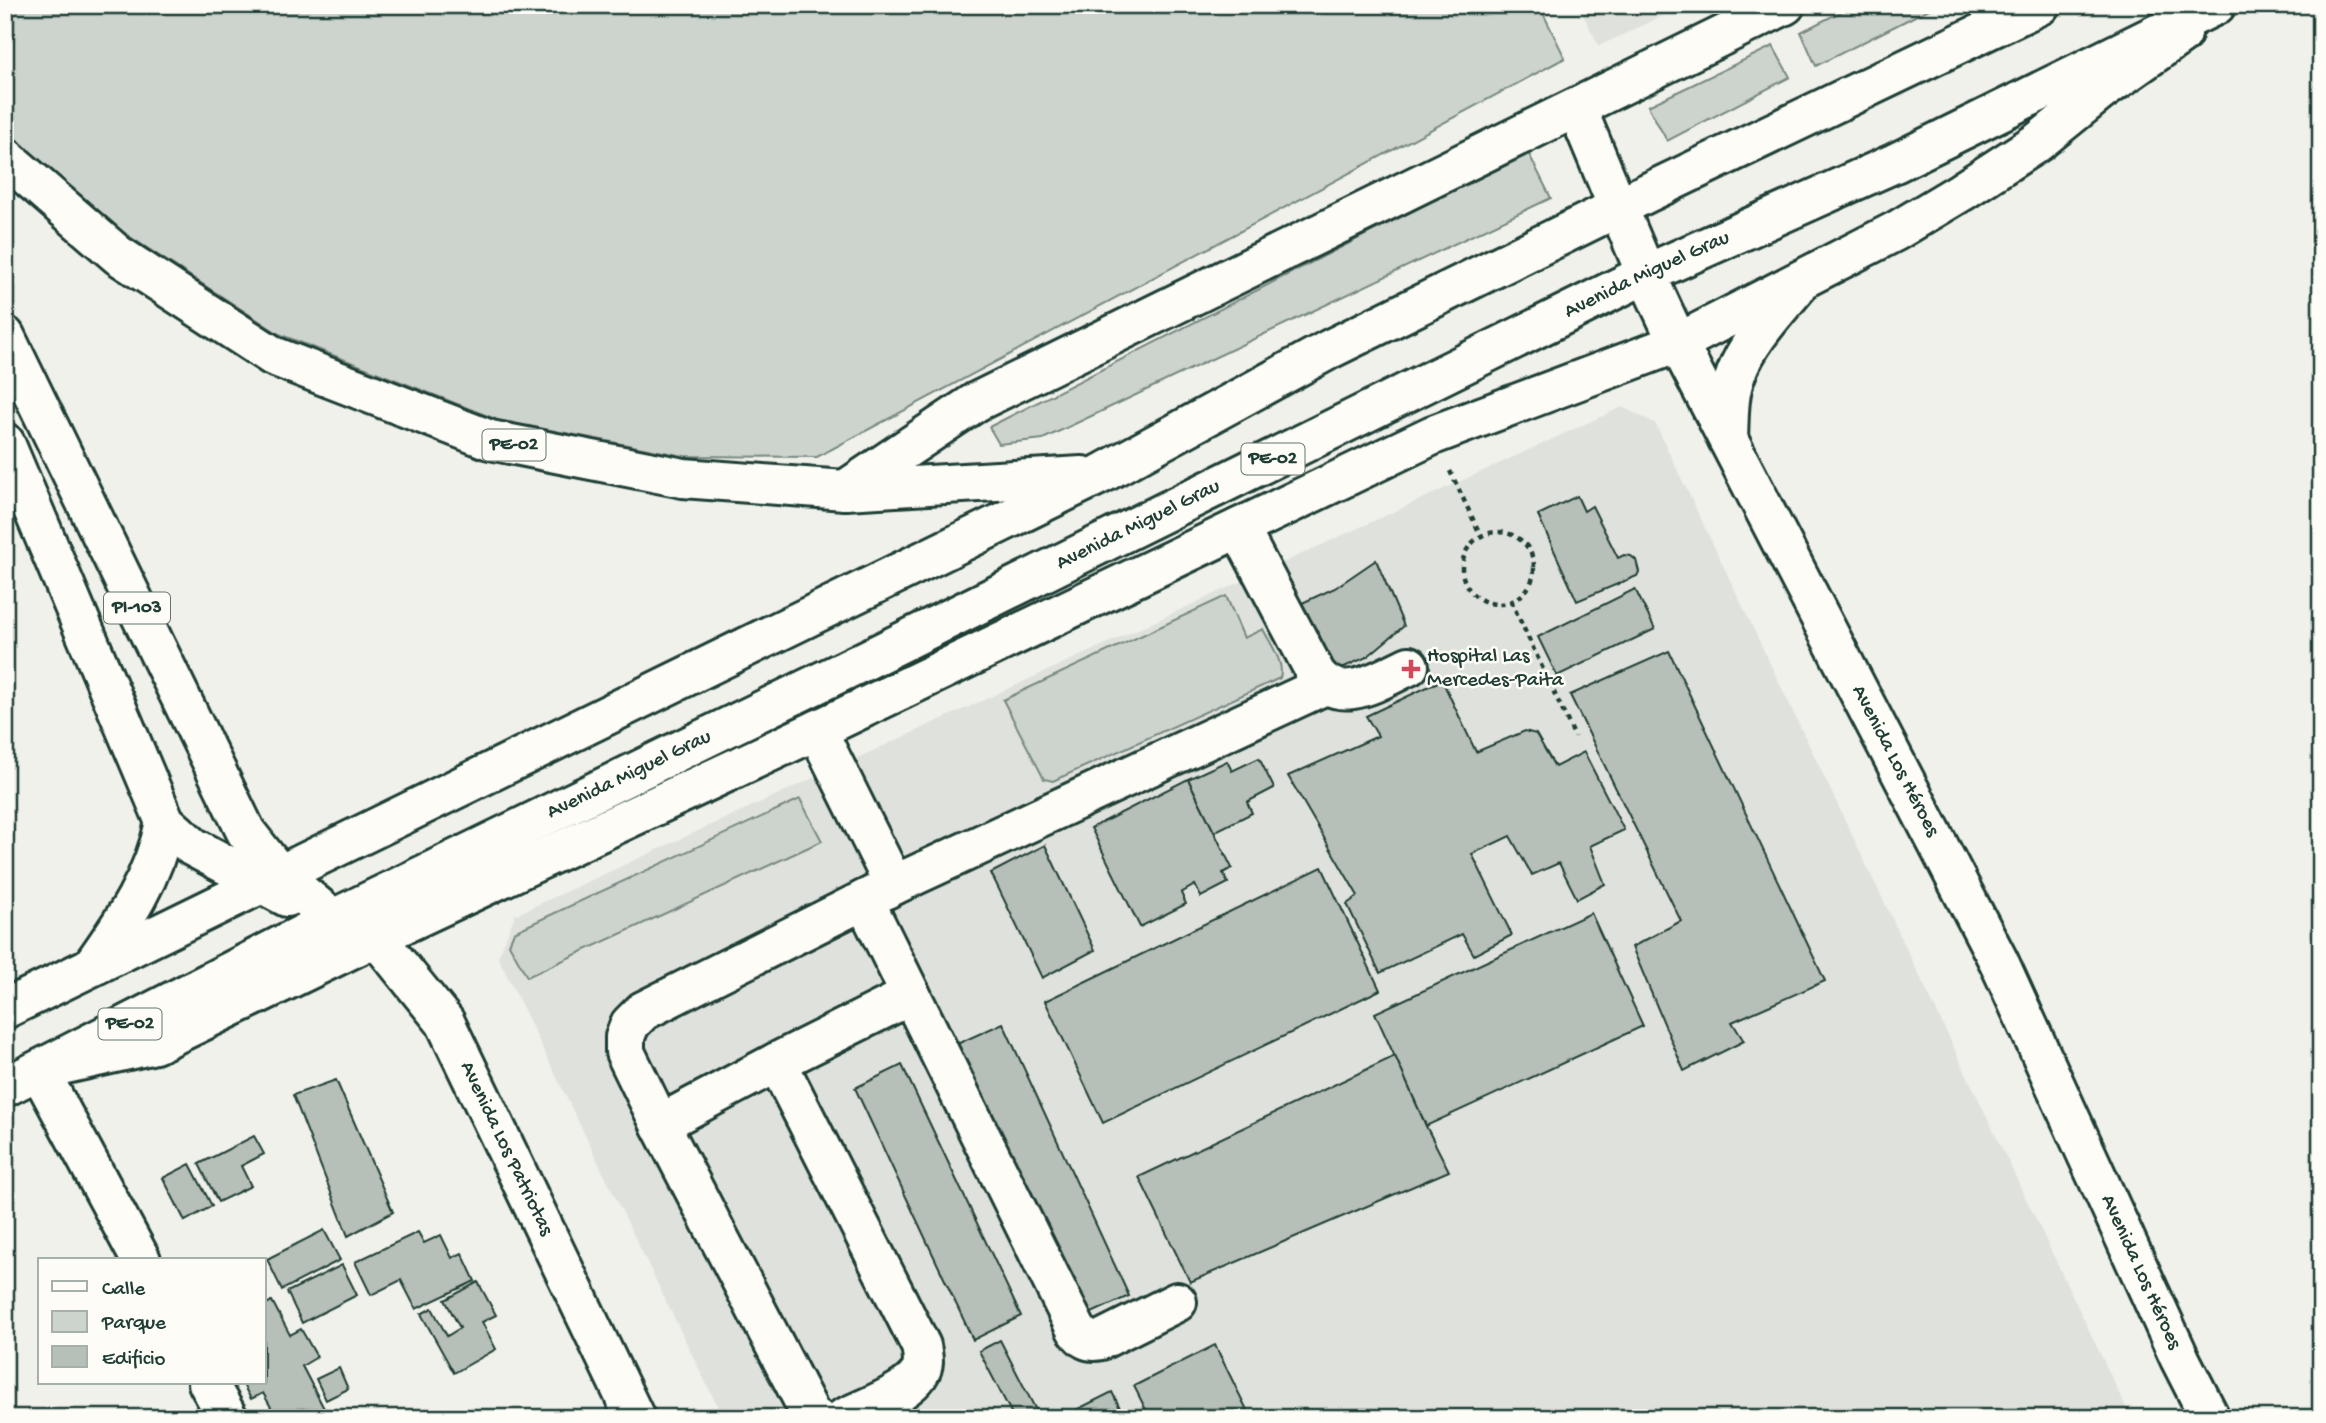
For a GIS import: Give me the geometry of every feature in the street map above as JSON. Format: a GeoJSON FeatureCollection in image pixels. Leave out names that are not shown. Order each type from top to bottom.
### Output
{"type":"FeatureCollection","features":[{"type":"Feature","properties":{"kind":"main road"},"geometry":{"type":"LineString","coordinates":[[845,490],[976,402],[1785,5]]}},
{"type":"Feature","properties":{"kind":"main road","name":"PE-02"},"geometry":{"type":"LineString","coordinates":[[5,1009],[1101,474],[1330,349],[2040,5]]}},
{"type":"Feature","properties":{"kind":"main road","name":"Avenida Miguel Grau"},"geometry":{"type":"LineString","coordinates":[[39,1070],[333,919],[864,661],[1646,274],[1895,163],[2216,5]]}},
{"type":"Feature","properties":{"kind":"main road","name":"Avenida Miguel Grau"},"geometry":{"type":"LineString","coordinates":[[39,1070],[155,1044],[1433,435],[1678,342],[1896,231],[1983,178],[2038,142],[2101,91],[2223,5]]}},
{"type":"Feature","properties":{"kind":"main road","name":"Avenida Los Héroes"},"geometry":{"type":"LineString","coordinates":[[1577,109],[1646,274],[1678,342],[1999,962],[2180,1359],[2210,1418]]}},
{"type":"Feature","properties":{"kind":"main road","name":"PE-02"},"geometry":{"type":"LineString","coordinates":[[5,157],[118,255],[273,356],[490,440],[683,478],[845,490],[1101,474]]}},
{"type":"Feature","properties":{"kind":"main road"},"geometry":{"type":"LineString","coordinates":[[1728,439],[1731,393],[1736,373],[1772,317],[1806,277]]}},
{"type":"Feature","properties":{"kind":"main road","name":"PI-103"},"geometry":{"type":"LineString","coordinates":[[5,336],[269,878]]}},
{"type":"Feature","properties":{"kind":"main road","name":"PI-103"},"geometry":{"type":"LineString","coordinates":[[5,443],[165,822],[192,847],[269,878],[333,919]]}},
{"type":"Feature","properties":{"kind":"main road"},"geometry":{"type":"LineString","coordinates":[[1239,528],[1316,674],[1325,685],[1335,690],[1363,687],[1409,666]]}},
{"type":"Feature","properties":{"kind":"main road"},"geometry":{"type":"LineString","coordinates":[[816,1418],[811,1415],[625,1052],[625,1037],[630,1024],[643,1011],[879,892],[1325,685]]}},
{"type":"Feature","properties":{"kind":"main road"},"geometry":{"type":"LineString","coordinates":[[817,730],[879,892],[911,995],[1076,1329],[1083,1338],[1092,1342],[1101,1340],[1177,1301]]}},
{"type":"Feature","properties":{"kind":"main road"},"geometry":{"type":"LineString","coordinates":[[92,966],[143,888],[160,851],[165,822]]}},
{"type":"Feature","properties":{"kind":"main road","name":"Avenida Los Patriotas"},"geometry":{"type":"LineString","coordinates":[[333,919],[376,937],[445,1022],[635,1418]]}},
{"type":"Feature","properties":{"kind":"main road"},"geometry":{"type":"LineString","coordinates":[[660,1124],[911,995]]}},
{"type":"Feature","properties":{"kind":"main road"},"geometry":{"type":"LineString","coordinates":[[777,1062],[921,1346],[923,1363],[919,1375],[910,1386],[844,1418]]}},
{"type":"Feature","properties":{"kind":"main road"},"geometry":{"type":"LineString","coordinates":[[39,1070],[140,1258]]}},
{"type":"Feature","properties":{"kind":"main road","name":"PE-02"},"geometry":{"type":"LineString","coordinates":[[5,1087],[39,1070]]}},
{"type":"Feature","properties":{"kind":"main road"},"geometry":{"type":"LineString","coordinates":[[209,1384],[228,1418]]}},
{"type":"Feature","properties":{"kind":"path"},"geometry":{"type":"LineString","coordinates":[[1433,435],[1481,536]]}},
{"type":"Feature","properties":{"kind":"path"},"geometry":{"type":"LineString","coordinates":[[1498,532],[1509,534],[1520,539],[1528,548],[1533,560],[1530,585],[1511,601],[1499,604],[1486,602],[1468,589],[1461,568],[1469,547],[1481,536],[1498,532]]}},
{"type":"Feature","properties":{"kind":"path"},"geometry":{"type":"LineString","coordinates":[[1511,601],[1575,737]]}},
{"type":"Feature","properties":{"kind":"shaded area"},"geometry":{"type":"Polygon","coordinates":[[[1578,5],[1686,5],[1599,46],[1578,5]]]}},
{"type":"Feature","properties":{"kind":"shaded area","name":"Hospital Las Mercedes-Paita"},"geometry":{"type":"Polygon","coordinates":[[[1622,407],[1655,423],[2131,1418],[723,1418],[498,957],[515,915],[1622,407]]]}},
{"type":"Feature","properties":{"kind":"green space"},"geometry":{"type":"Polygon","coordinates":[[[5,5],[1539,5],[1565,58],[817,457],[684,456],[498,420],[279,334],[124,233],[22,146],[5,128],[5,5]]]}},
{"type":"Feature","properties":{"kind":"green space"},"geometry":{"type":"Polygon","coordinates":[[[1854,5],[1937,5],[1816,66],[1801,32],[1854,5]]]}},
{"type":"Feature","properties":{"kind":"green space"},"geometry":{"type":"Polygon","coordinates":[[[1773,46],[1790,77],[1667,141],[1648,106],[1773,46]]]}},
{"type":"Feature","properties":{"kind":"green space"},"geometry":{"type":"Polygon","coordinates":[[[1528,152],[1551,198],[1043,439],[999,444],[989,427],[1528,152]]]}},
{"type":"Feature","properties":{"kind":"green space"},"geometry":{"type":"Polygon","coordinates":[[[1226,596],[1244,638],[1263,629],[1279,660],[1280,678],[1053,781],[1044,779],[1003,700],[1226,596]]]}},
{"type":"Feature","properties":{"kind":"green space"},"geometry":{"type":"Polygon","coordinates":[[[800,799],[822,841],[527,977],[509,944],[514,932],[800,799]]]}},
{"type":"Feature","properties":{"kind":"building"},"geometry":{"type":"Polygon","coordinates":[[[1577,496],[1584,511],[1592,506],[1618,558],[1631,556],[1636,560],[1639,572],[1637,576],[1577,601],[1538,515],[1577,496]]]}},
{"type":"Feature","properties":{"kind":"building"},"geometry":{"type":"Polygon","coordinates":[[[1376,560],[1404,626],[1367,657],[1333,672],[1302,603],[1335,588],[1376,560]]]}},
{"type":"Feature","properties":{"kind":"building"},"geometry":{"type":"Polygon","coordinates":[[[1635,589],[1655,629],[1557,676],[1538,637],[1635,589]]]}},
{"type":"Feature","properties":{"kind":"building"},"geometry":{"type":"Polygon","coordinates":[[[1669,651],[1825,981],[1732,1022],[1744,1041],[1684,1071],[1632,947],[1681,921],[1570,695],[1669,651]]]}},
{"type":"Feature","properties":{"kind":"building"},"geometry":{"type":"Polygon","coordinates":[[[1442,680],[1476,752],[1525,731],[1536,734],[1555,767],[1584,752],[1624,830],[1590,846],[1605,884],[1577,899],[1559,863],[1532,875],[1510,836],[1472,854],[1512,935],[1474,955],[1462,934],[1380,973],[1347,904],[1358,896],[1288,776],[1378,736],[1366,716],[1442,680]]]}},
{"type":"Feature","properties":{"kind":"building"},"geometry":{"type":"Polygon","coordinates":[[[1259,758],[1274,788],[1247,802],[1252,813],[1214,832],[1188,779],[1227,761],[1232,771],[1259,758]]]}},
{"type":"Feature","properties":{"kind":"building"},"geometry":{"type":"Polygon","coordinates":[[[1188,779],[1232,868],[1223,873],[1228,883],[1201,897],[1195,885],[1181,893],[1186,904],[1140,927],[1091,828],[1188,779]]]}},
{"type":"Feature","properties":{"kind":"building"},"geometry":{"type":"Polygon","coordinates":[[[1045,845],[1095,950],[1042,978],[991,873],[1045,845]]]}},
{"type":"Feature","properties":{"kind":"building"},"geometry":{"type":"Polygon","coordinates":[[[1322,867],[1380,990],[1103,1123],[1045,1001],[1322,867]]]}},
{"type":"Feature","properties":{"kind":"building"},"geometry":{"type":"Polygon","coordinates":[[[1591,913],[1643,1026],[1426,1126],[1375,1013],[1591,913]]]}},
{"type":"Feature","properties":{"kind":"building"},"geometry":{"type":"Polygon","coordinates":[[[1003,1023],[1129,1296],[1083,1317],[957,1044],[1003,1023]]]}},
{"type":"Feature","properties":{"kind":"building"},"geometry":{"type":"Polygon","coordinates":[[[1395,1056],[1449,1171],[1190,1282],[1139,1177],[1395,1056]]]}},
{"type":"Feature","properties":{"kind":"building"},"geometry":{"type":"Polygon","coordinates":[[[902,1065],[1021,1316],[973,1340],[855,1088],[902,1065]]]}},
{"type":"Feature","properties":{"kind":"building"},"geometry":{"type":"Polygon","coordinates":[[[336,1080],[393,1212],[348,1236],[293,1095],[336,1080]]]}},
{"type":"Feature","properties":{"kind":"building"},"geometry":{"type":"Polygon","coordinates":[[[254,1136],[264,1154],[241,1166],[251,1186],[218,1202],[199,1164],[254,1136]]]}},
{"type":"Feature","properties":{"kind":"building"},"geometry":{"type":"Polygon","coordinates":[[[190,1164],[212,1206],[185,1221],[163,1178],[190,1164]]]}},
{"type":"Feature","properties":{"kind":"building"},"geometry":{"type":"Polygon","coordinates":[[[324,1230],[340,1260],[282,1290],[267,1259],[324,1230]]]}},
{"type":"Feature","properties":{"kind":"building"},"geometry":{"type":"Polygon","coordinates":[[[418,1232],[424,1243],[441,1235],[452,1258],[462,1253],[475,1281],[416,1309],[401,1280],[371,1295],[355,1262],[418,1232]]]}},
{"type":"Feature","properties":{"kind":"building"},"geometry":{"type":"Polygon","coordinates":[[[342,1265],[357,1295],[302,1323],[287,1292],[342,1265]]]}},
{"type":"Feature","properties":{"kind":"building"},"geometry":{"type":"Polygon","coordinates":[[[478,1282],[496,1315],[482,1322],[496,1349],[454,1373],[421,1314],[432,1308],[447,1336],[460,1328],[445,1300],[478,1282]]]}},
{"type":"Feature","properties":{"kind":"building"},"geometry":{"type":"Polygon","coordinates":[[[272,1301],[290,1335],[301,1329],[317,1357],[302,1366],[329,1418],[277,1418],[263,1393],[251,1399],[243,1384],[266,1384],[266,1304],[272,1301]]]}},
{"type":"Feature","properties":{"kind":"building"},"geometry":{"type":"Polygon","coordinates":[[[1000,1340],[1040,1418],[1014,1418],[979,1351],[1000,1340]]]}},
{"type":"Feature","properties":{"kind":"building"},"geometry":{"type":"Polygon","coordinates":[[[1215,1345],[1251,1418],[1150,1418],[1134,1386],[1215,1345]]]}},
{"type":"Feature","properties":{"kind":"building"},"geometry":{"type":"Polygon","coordinates":[[[339,1368],[348,1389],[326,1400],[316,1379],[339,1368]]]}},
{"type":"Feature","properties":{"kind":"building"},"geometry":{"type":"Polygon","coordinates":[[[1112,1392],[1125,1418],[1060,1418],[1112,1392]]]}},
{"type":"Feature","properties":{"kind":"place","name":"Hospital Las Mercedes-Paita"},"geometry":{"type":"Point","coordinates":[1411,669]}}]}
